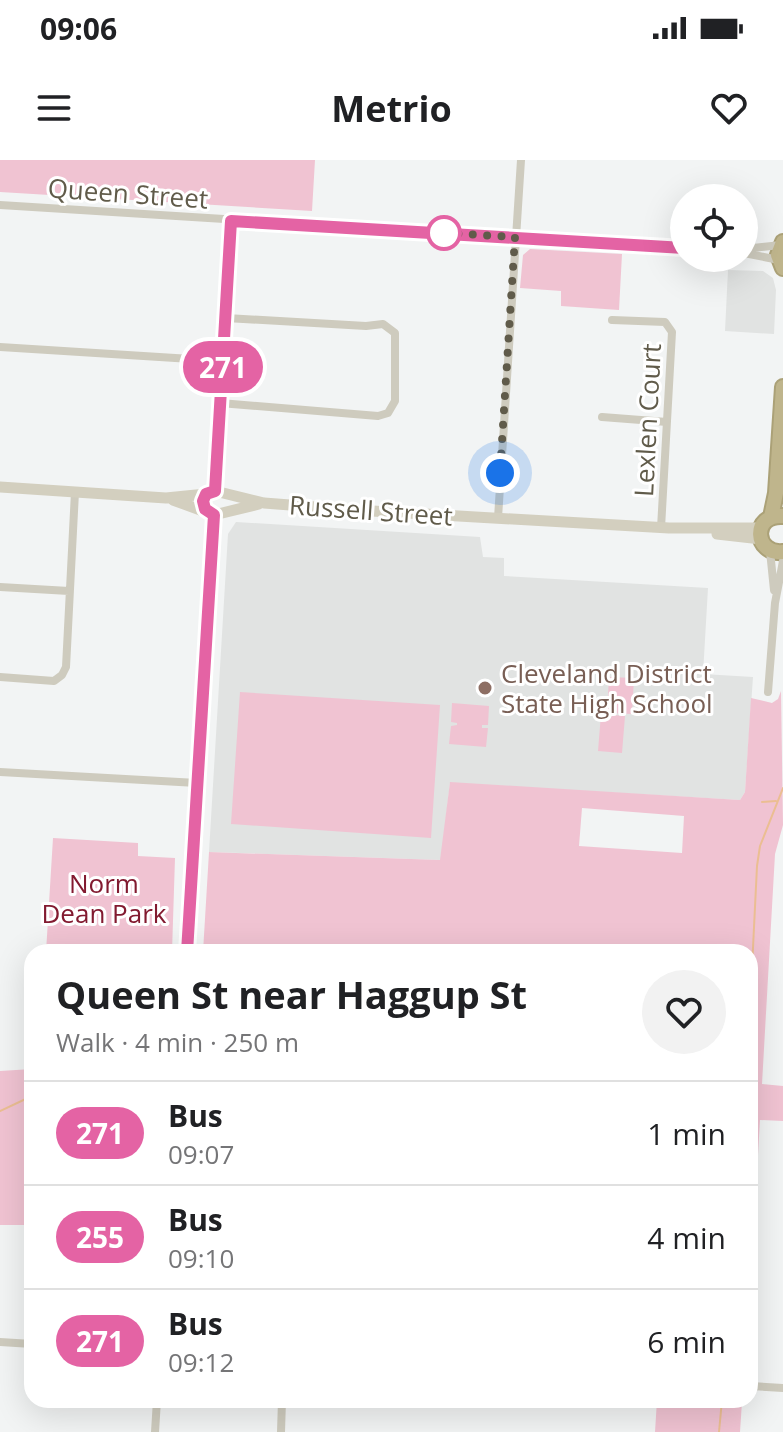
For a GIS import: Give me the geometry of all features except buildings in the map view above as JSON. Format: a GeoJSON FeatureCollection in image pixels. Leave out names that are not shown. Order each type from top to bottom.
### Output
{"type":"FeatureCollection","features":[{"type":"Feature","properties":{"kind":"highway"},"geometry":{"type":"LineString","coordinates":[[772,534],[783,387]]}},
{"type":"Feature","properties":{"kind":"main road","name":"Russell Street"},"geometry":{"type":"LineString","coordinates":[[0,487],[166,498],[215,493],[264,503],[772,534]]}},
{"type":"Feature","properties":{"kind":"main road"},"geometry":{"type":"LineString","coordinates":[[215,493],[227,502],[214,512],[203,501],[215,493]]}},
{"type":"Feature","properties":{"kind":"main road","name":"Russell Street"},"geometry":{"type":"LineString","coordinates":[[166,498],[214,512],[264,503]]}},
{"type":"Feature","properties":{"kind":"street"},"geometry":{"type":"LineString","coordinates":[[498,518],[521,160]]}},
{"type":"Feature","properties":{"kind":"street","name":"Queen Street"},"geometry":{"type":"LineString","coordinates":[[0,205],[670,247]]}},
{"type":"Feature","properties":{"kind":"street"},"geometry":{"type":"LineString","coordinates":[[215,493],[231,221]]}},
{"type":"Feature","properties":{"kind":"street"},"geometry":{"type":"LineString","coordinates":[[758,252],[781,254]]}},
{"type":"Feature","properties":{"kind":"street"},"geometry":{"type":"LineString","coordinates":[[758,252],[781,254]]}},
{"type":"Feature","properties":{"kind":"street"},"geometry":{"type":"LineString","coordinates":[[220,403],[378,416],[388,413],[395,401],[397,344],[391,327],[383,324],[366,326],[226,318]]}},
{"type":"Feature","properties":{"kind":"street","name":"Lexlen Court"},"geometry":{"type":"LineString","coordinates":[[612,320],[657,321],[669,326],[672,332],[665,528]]}},
{"type":"Feature","properties":{"kind":"street"},"geometry":{"type":"LineString","coordinates":[[0,347],[223,361]]}},
{"type":"Feature","properties":{"kind":"street"},"geometry":{"type":"LineString","coordinates":[[602,417],[667,422]]}},
{"type":"Feature","properties":{"kind":"street"},"geometry":{"type":"LineString","coordinates":[[0,677],[54,681],[66,667],[75,492]]}},
{"type":"Feature","properties":{"kind":"street"},"geometry":{"type":"LineString","coordinates":[[187,944],[214,512]]}},
{"type":"Feature","properties":{"kind":"street"},"geometry":{"type":"LineString","coordinates":[[772,534],[775,603]]}},
{"type":"Feature","properties":{"kind":"street"},"geometry":{"type":"LineString","coordinates":[[768,692],[775,603],[783,561]]}},
{"type":"Feature","properties":{"kind":"street"},"geometry":{"type":"LineString","coordinates":[[0,587],[69,591]]}},
{"type":"Feature","properties":{"kind":"street"},"geometry":{"type":"LineString","coordinates":[[0,772],[197,783]]}},
{"type":"Feature","properties":{"kind":"street"},"geometry":{"type":"LineString","coordinates":[[0,1342],[24,1344]]}},
{"type":"Feature","properties":{"kind":"street"},"geometry":{"type":"LineString","coordinates":[[758,1386],[783,1388]]}},
{"type":"Feature","properties":{"kind":"street"},"geometry":{"type":"LineString","coordinates":[[155,1432],[156,1408]]}},
{"type":"Feature","properties":{"kind":"street"},"geometry":{"type":"LineString","coordinates":[[281,1432],[282,1408]]}},
{"type":"Feature","properties":{"kind":"shaded area"},"geometry":{"type":"Polygon","coordinates":[[[763,271],[773,278],[776,290],[774,334],[725,331],[728,272],[763,271]]]}},
{"type":"Feature","properties":{"kind":"shaded area","name":"Cleveland District State High School"},"geometry":{"type":"Polygon","coordinates":[[[236,522],[480,537],[483,557],[504,558],[504,576],[708,588],[703,674],[753,677],[745,792],[740,800],[450,783],[441,860],[209,852],[228,534],[236,522]]]}},
{"type":"Feature","properties":{"kind":"green space"},"geometry":{"type":"Polygon","coordinates":[[[0,160],[315,160],[312,211],[0,192],[0,160]]]}},
{"type":"Feature","properties":{"kind":"green space"},"geometry":{"type":"Polygon","coordinates":[[[530,249],[622,254],[619,310],[561,306],[561,291],[520,288],[523,255],[530,249]]]}},
{"type":"Feature","properties":{"kind":"green space"},"geometry":{"type":"Polygon","coordinates":[[[609,677],[634,678],[632,714],[607,713],[609,677]]]}},
{"type":"Feature","properties":{"kind":"green space"},"geometry":{"type":"Polygon","coordinates":[[[781,691],[783,825],[775,854],[762,1084],[783,1086],[783,1121],[760,1120],[758,1155],[758,944],[203,944],[209,852],[440,860],[450,782],[740,800],[745,792],[751,698],[772,703],[781,691]],[[582,808],[579,846],[682,853],[684,816],[582,808]]]}},
{"type":"Feature","properties":{"kind":"green space"},"geometry":{"type":"Polygon","coordinates":[[[240,692],[440,705],[431,838],[231,824],[240,692]]]}},
{"type":"Feature","properties":{"kind":"green space"},"geometry":{"type":"Polygon","coordinates":[[[452,703],[489,706],[488,725],[482,725],[482,728],[488,728],[486,747],[449,744],[451,726],[457,725],[451,722],[452,703]]]}},
{"type":"Feature","properties":{"kind":"green space"},"geometry":{"type":"Polygon","coordinates":[[[601,714],[625,716],[622,753],[598,751],[601,714]]]}},
{"type":"Feature","properties":{"kind":"green space","name":"Norm Dean Park"},"geometry":{"type":"Polygon","coordinates":[[[53,838],[138,843],[138,856],[175,858],[172,944],[46,944],[53,838]]]}},
{"type":"Feature","properties":{"kind":"green space"},"geometry":{"type":"Polygon","coordinates":[[[24,1070],[24,1225],[0,1225],[0,1071],[24,1070]]]}},
{"type":"Feature","properties":{"kind":"green space"},"geometry":{"type":"Polygon","coordinates":[[[656,1408],[742,1408],[740,1432],[655,1432],[656,1408]]]}},
{"type":"Feature","properties":{"kind":"waterway"},"geometry":{"type":"LineString","coordinates":[[753,944],[760,846],[783,788]]}},
{"type":"Feature","properties":{"kind":"waterway"},"geometry":{"type":"LineString","coordinates":[[762,802],[776,801]]}},
{"type":"Feature","properties":{"kind":"waterway"},"geometry":{"type":"LineString","coordinates":[[0,1111],[24,1100]]}},
{"type":"Feature","properties":{"kind":"waterway"},"geometry":{"type":"LineString","coordinates":[[719,1432],[721,1408]]}},
{"type":"Feature","properties":{"kind":"bus line","name":"271"},"geometry":{"type":"LineString","coordinates":[[187,944],[214,515],[207,512],[203,501],[206,494],[215,491],[231,221],[670,247]]}},
{"type":"Feature","properties":{"kind":"place","name":"Cleveland District State High School"},"geometry":{"type":"Point","coordinates":[485,688]}},
{"type":"Feature","properties":{"kind":"route"},"geometry":{"type":"LineString","coordinates":[[444,233],[515,237],[500,473]]}}]}
